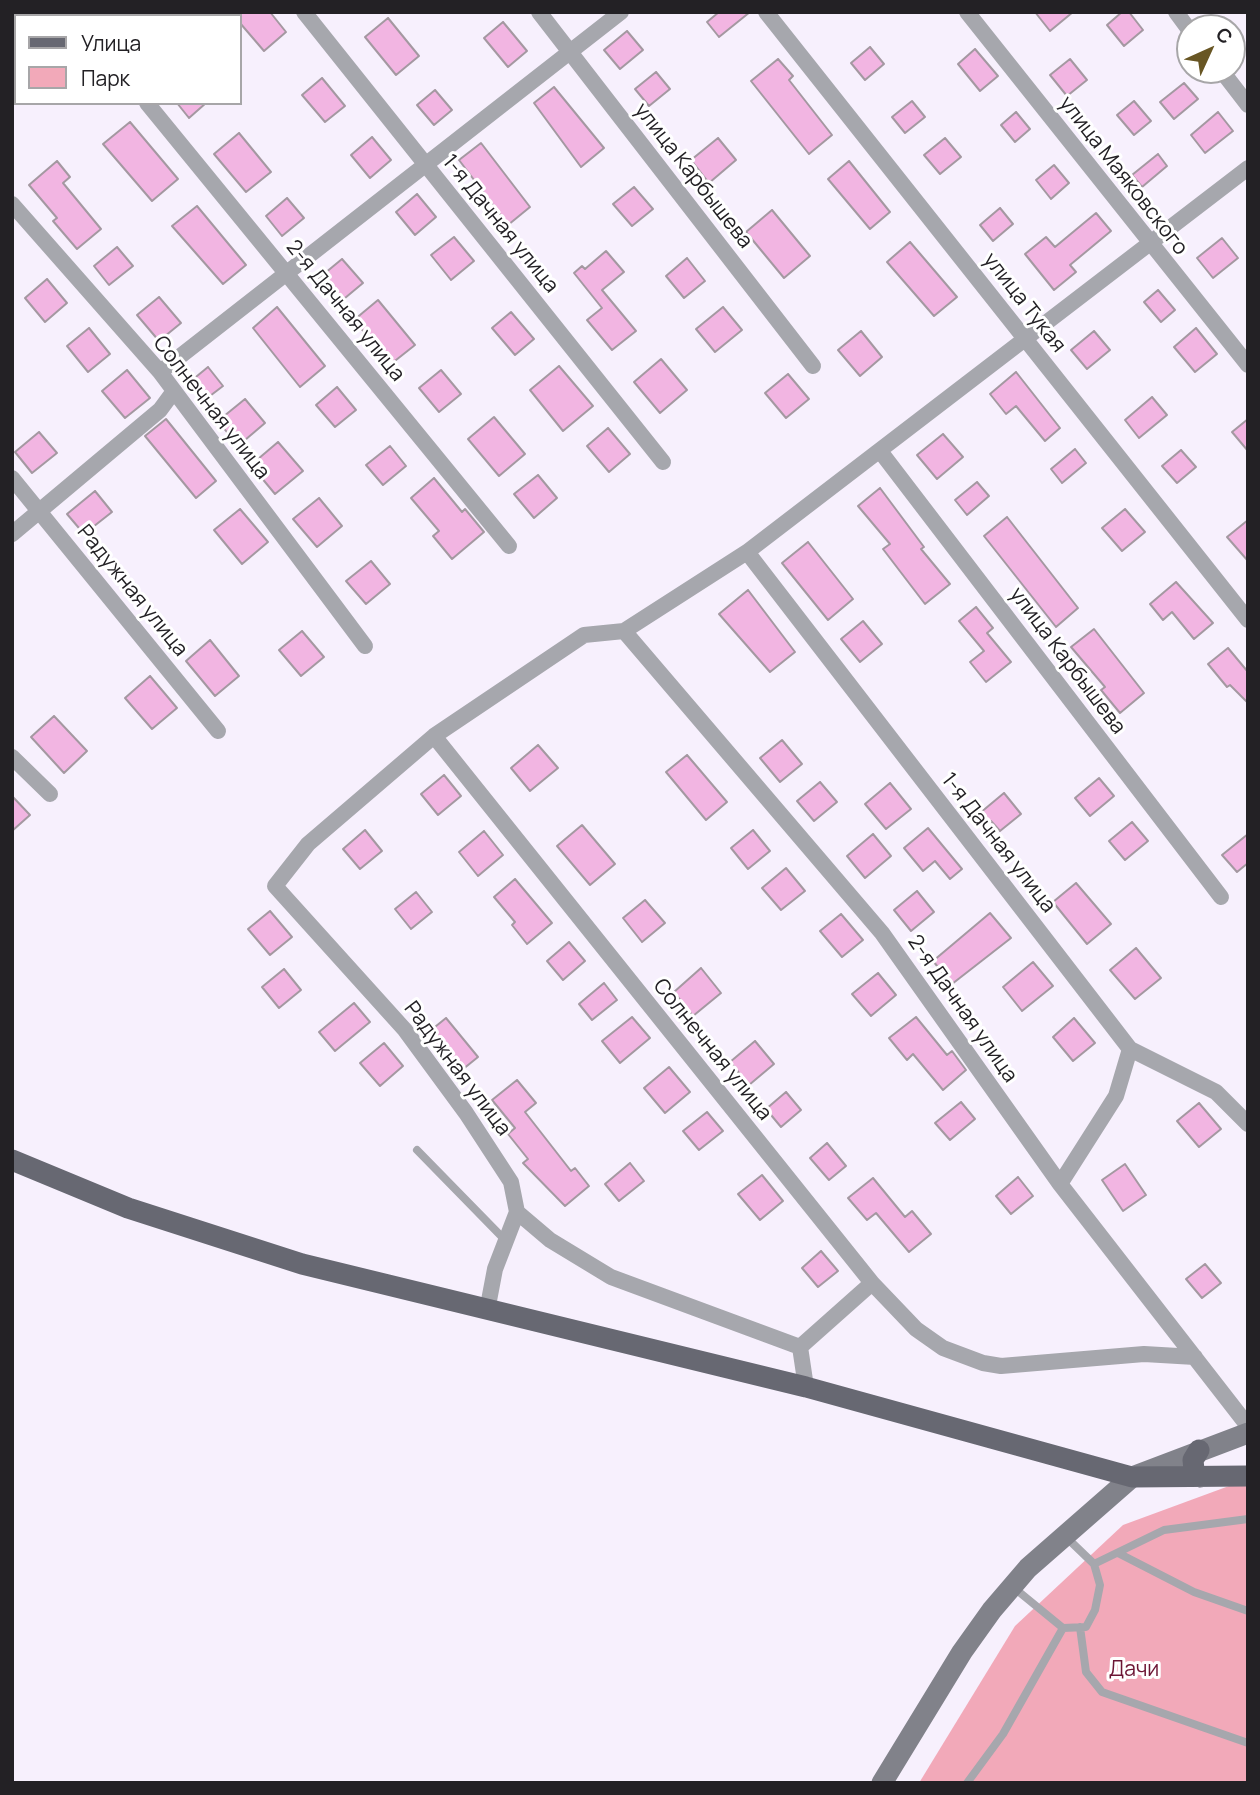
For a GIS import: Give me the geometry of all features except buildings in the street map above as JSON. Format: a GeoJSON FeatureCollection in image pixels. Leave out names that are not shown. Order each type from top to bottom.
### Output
{"type":"FeatureCollection","features":[{"type":"Feature","properties":{"kind":"main road"},"geometry":{"type":"LineString","coordinates":[[12,1160],[128,1208],[302,1264],[806,1387],[1132,1477],[1248,1476]]}},
{"type":"Feature","properties":{"kind":"main road"},"geometry":{"type":"LineString","coordinates":[[881,1783],[962,1652],[1028,1568],[1132,1477],[1248,1433]]}},
{"type":"Feature","properties":{"kind":"main road"},"geometry":{"type":"LineString","coordinates":[[1199,1450],[1193,1460],[1194,1470],[1200,1477]]}},
{"type":"Feature","properties":{"kind":"street","name":"1-я Дачная улица"},"geometry":{"type":"LineString","coordinates":[[304,12],[663,462]]}},
{"type":"Feature","properties":{"kind":"street","name":"улица Карбышева"},"geometry":{"type":"LineString","coordinates":[[539,12],[813,366]]}},
{"type":"Feature","properties":{"kind":"street"},"geometry":{"type":"LineString","coordinates":[[160,372],[621,12]]}},
{"type":"Feature","properties":{"kind":"street","name":"улица Тукая"},"geometry":{"type":"LineString","coordinates":[[766,12],[1248,620]]}},
{"type":"Feature","properties":{"kind":"street","name":"улица Маяковского"},"geometry":{"type":"LineString","coordinates":[[967,12],[1248,365]]}},
{"type":"Feature","properties":{"kind":"street"},"geometry":{"type":"LineString","coordinates":[[1231,84],[1248,105]]}},
{"type":"Feature","properties":{"kind":"street","name":"2-я Дачная улица"},"geometry":{"type":"LineString","coordinates":[[150,105],[509,546]]}},
{"type":"Feature","properties":{"kind":"street"},"geometry":{"type":"LineString","coordinates":[[433,736],[584,635],[624,631],[747,552],[1024,337],[1248,168]]}},
{"type":"Feature","properties":{"kind":"street","name":"Солнечная улица"},"geometry":{"type":"LineString","coordinates":[[12,204],[160,372],[365,646]]}},
{"type":"Feature","properties":{"kind":"street"},"geometry":{"type":"LineString","coordinates":[[12,534],[160,410],[174,391]]}},
{"type":"Feature","properties":{"kind":"street","name":"улица Карбышева"},"geometry":{"type":"LineString","coordinates":[[880,451],[1221,897]]}},
{"type":"Feature","properties":{"kind":"street","name":"Радужная улица"},"geometry":{"type":"LineString","coordinates":[[12,478],[218,730]]}},
{"type":"Feature","properties":{"kind":"street","name":"1-я Дачная улица"},"geometry":{"type":"LineString","coordinates":[[747,552],[1130,1049],[1216,1092],[1248,1124]]}},
{"type":"Feature","properties":{"kind":"street","name":"2-я Дачная улица"},"geometry":{"type":"LineString","coordinates":[[624,631],[882,933],[1060,1184],[1248,1426]]}},
{"type":"Feature","properties":{"kind":"street","name":"Солнечная улица"},"geometry":{"type":"LineString","coordinates":[[433,736],[872,1283],[916,1329],[943,1348],[983,1363],[1001,1366],[1144,1354],[1195,1357]]}},
{"type":"Feature","properties":{"kind":"street","name":"Радужная улица"},"geometry":{"type":"LineString","coordinates":[[433,736],[308,844],[275,886],[405,1030],[501,1164],[511,1182],[517,1212]]}},
{"type":"Feature","properties":{"kind":"street"},"geometry":{"type":"LineString","coordinates":[[12,757],[50,794]]}},
{"type":"Feature","properties":{"kind":"street"},"geometry":{"type":"LineString","coordinates":[[1060,1184],[1116,1097],[1130,1049]]}},
{"type":"Feature","properties":{"kind":"street"},"geometry":{"type":"LineString","coordinates":[[487,1311],[505,1240],[517,1212],[550,1240],[611,1277],[800,1347]]}},
{"type":"Feature","properties":{"kind":"street"},"geometry":{"type":"LineString","coordinates":[[800,1347],[872,1283]]}},
{"type":"Feature","properties":{"kind":"street"},"geometry":{"type":"LineString","coordinates":[[800,1347],[806,1387]]}},
{"type":"Feature","properties":{"kind":"lane"},"geometry":{"type":"LineString","coordinates":[[417,1150],[505,1240]]}},
{"type":"Feature","properties":{"kind":"lane"},"geometry":{"type":"LineString","coordinates":[[1094,1564],[1164,1530],[1248,1519]]}},
{"type":"Feature","properties":{"kind":"lane"},"geometry":{"type":"LineString","coordinates":[[1012,1586],[1063,1628],[1086,1627],[1095,1610],[1100,1585],[1094,1564],[1065,1536]]}},
{"type":"Feature","properties":{"kind":"lane"},"geometry":{"type":"LineString","coordinates":[[1118,1553],[1194,1591],[1248,1611]]}},
{"type":"Feature","properties":{"kind":"lane"},"geometry":{"type":"LineString","coordinates":[[967,1783],[1003,1734],[1063,1628]]}},
{"type":"Feature","properties":{"kind":"lane"},"geometry":{"type":"LineString","coordinates":[[1080,1628],[1086,1672],[1102,1692],[1248,1743]]}},
{"type":"Feature","properties":{"kind":"green space","name":"Дачи"},"geometry":{"type":"Polygon","coordinates":[[[1248,1479],[1248,1783],[919,1783],[1015,1626],[1123,1525],[1248,1479]]]}}]}
